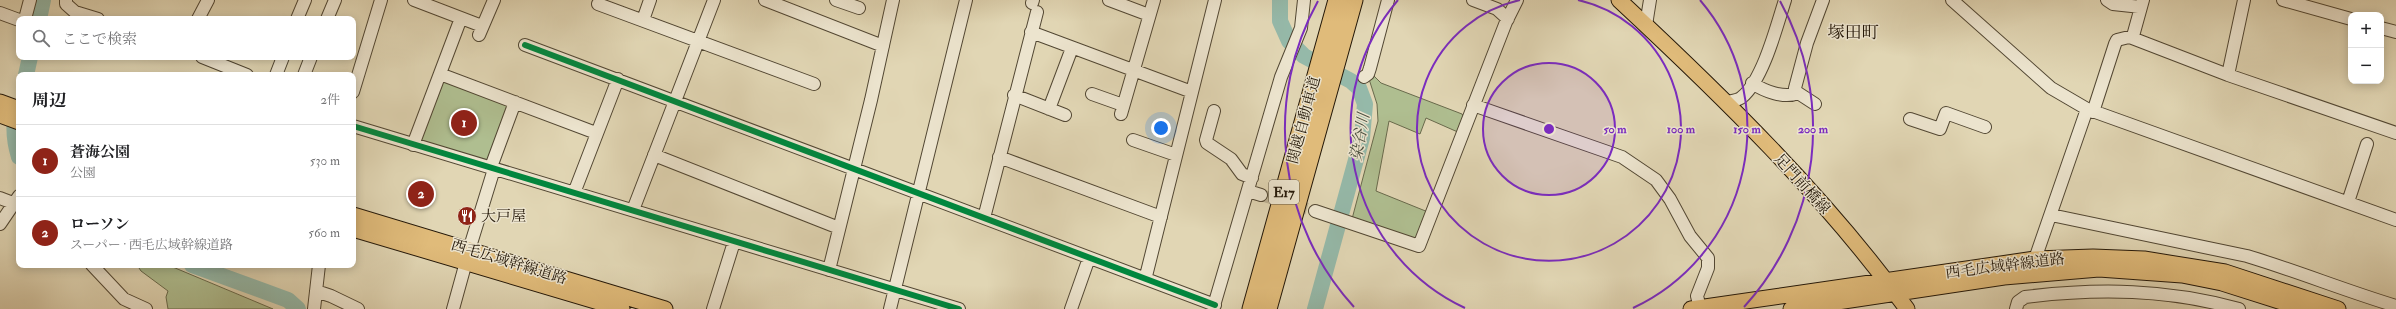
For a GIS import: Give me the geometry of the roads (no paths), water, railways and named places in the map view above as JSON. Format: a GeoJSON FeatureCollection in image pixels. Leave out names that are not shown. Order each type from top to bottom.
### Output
{"type":"FeatureCollection","features":[{"type":"Feature","properties":{"kind":"highway","name":"関越自動車道"},"geometry":{"type":"LineString","coordinates":[[1251,309],[1337,0]]}},
{"type":"Feature","properties":{"kind":"highway","name":"関越自動車道"},"geometry":{"type":"LineString","coordinates":[[1268,309],[1354,0]]}},
{"type":"Feature","properties":{"kind":"main road","name":"足門前橋線"},"geometry":{"type":"LineString","coordinates":[[1619,0],[1728,102],[1792,172],[1886,281],[1907,309]]}},
{"type":"Feature","properties":{"kind":"main road"},"geometry":{"type":"LineString","coordinates":[[1,109],[16,110]]}},
{"type":"Feature","properties":{"kind":"main road"},"geometry":{"type":"LineString","coordinates":[[1,109],[16,120]]}},
{"type":"Feature","properties":{"kind":"main road","name":"西毛広域幹線道路"},"geometry":{"type":"LineString","coordinates":[[356,216],[622,309]]}},
{"type":"Feature","properties":{"kind":"main road","name":"西毛広域幹線道路"},"geometry":{"type":"LineString","coordinates":[[356,230],[468,256],[665,309]]}},
{"type":"Feature","properties":{"kind":"main road","name":"西毛広域幹線道路"},"geometry":{"type":"LineString","coordinates":[[1696,308],[2035,259],[2093,257],[2144,259],[2225,272],[2338,309]]}},
{"type":"Feature","properties":{"kind":"main road","name":"西毛広域幹線道路"},"geometry":{"type":"LineString","coordinates":[[1791,309],[2004,277],[2100,269],[2145,271],[2202,279],[2222,283],[2304,309]]}},
{"type":"Feature","properties":{"kind":"street"},"geometry":{"type":"LineString","coordinates":[[26,16],[30,0]]}},
{"type":"Feature","properties":{"kind":"street"},"geometry":{"type":"LineString","coordinates":[[66,0],[66,4],[75,12],[88,16]]}},
{"type":"Feature","properties":{"kind":"street"},"geometry":{"type":"LineString","coordinates":[[200,16],[208,0]]}},
{"type":"Feature","properties":{"kind":"street"},"geometry":{"type":"LineString","coordinates":[[298,16],[305,0]]}},
{"type":"Feature","properties":{"kind":"street"},"geometry":{"type":"LineString","coordinates":[[328,16],[335,0]]}},
{"type":"Feature","properties":{"kind":"street"},"geometry":{"type":"LineString","coordinates":[[356,82],[381,0]]}},
{"type":"Feature","properties":{"kind":"street"},"geometry":{"type":"LineString","coordinates":[[414,0],[461,18],[480,30],[494,0]]}},
{"type":"Feature","properties":{"kind":"street"},"geometry":{"type":"LineString","coordinates":[[643,20],[650,0]]}},
{"type":"Feature","properties":{"kind":"street"},"geometry":{"type":"LineString","coordinates":[[633,210],[714,0]]}},
{"type":"Feature","properties":{"kind":"street"},"geometry":{"type":"LineString","coordinates":[[765,0],[883,46]]}},
{"type":"Feature","properties":{"kind":"street"},"geometry":{"type":"LineString","coordinates":[[836,0],[859,8]]}},
{"type":"Feature","properties":{"kind":"street"},"geometry":{"type":"LineString","coordinates":[[829,270],[893,0]]}},
{"type":"Feature","properties":{"kind":"street"},"geometry":{"type":"LineString","coordinates":[[890,309],[966,0]]}},
{"type":"Feature","properties":{"kind":"street"},"geometry":{"type":"LineString","coordinates":[[1109,0],[1149,15]]}},
{"type":"Feature","properties":{"kind":"street"},"geometry":{"type":"LineString","coordinates":[[1092,94],[1122,110],[1132,71],[1154,0]]}},
{"type":"Feature","properties":{"kind":"street"},"geometry":{"type":"LineString","coordinates":[[1144,278],[1146,276],[1215,0]]}},
{"type":"Feature","properties":{"kind":"street"},"geometry":{"type":"LineString","coordinates":[[525,44],[1144,278],[1214,307],[1281,77],[1299,33],[1304,0]]}},
{"type":"Feature","properties":{"kind":"street"},"geometry":{"type":"LineString","coordinates":[[1364,77],[1368,74],[1370,68],[1388,0]]}},
{"type":"Feature","properties":{"kind":"street"},"geometry":{"type":"LineString","coordinates":[[1473,0],[1497,9],[1508,19]]}},
{"type":"Feature","properties":{"kind":"street"},"geometry":{"type":"LineString","coordinates":[[1315,211],[1346,220],[1419,246],[1473,105],[1517,0]]}},
{"type":"Feature","properties":{"kind":"street"},"geometry":{"type":"LineString","coordinates":[[1646,25],[1650,0]]}},
{"type":"Feature","properties":{"kind":"street"},"geometry":{"type":"LineString","coordinates":[[1728,102],[1742,97],[1752,83],[1764,61],[1785,0]]}},
{"type":"Feature","properties":{"kind":"street"},"geometry":{"type":"LineString","coordinates":[[1815,104],[1798,93],[1795,88],[1807,43],[1824,0]]}},
{"type":"Feature","properties":{"kind":"street"},"geometry":{"type":"LineString","coordinates":[[1952,0],[2051,88],[2090,110],[2396,220]]}},
{"type":"Feature","properties":{"kind":"street"},"geometry":{"type":"LineString","coordinates":[[2108,0],[2113,4],[2142,4],[2132,38]]}},
{"type":"Feature","properties":{"kind":"street"},"geometry":{"type":"LineString","coordinates":[[2228,75],[2244,0]]}},
{"type":"Feature","properties":{"kind":"street"},"geometry":{"type":"LineString","coordinates":[[2283,0],[2348,18]]}},
{"type":"Feature","properties":{"kind":"street"},"geometry":{"type":"LineString","coordinates":[[598,4],[814,84]]}},
{"type":"Feature","properties":{"kind":"street"},"geometry":{"type":"LineString","coordinates":[[984,218],[1031,32],[1034,5]]}},
{"type":"Feature","properties":{"kind":"street"},"geometry":{"type":"LineString","coordinates":[[0,13],[16,19]]}},
{"type":"Feature","properties":{"kind":"street"},"geometry":{"type":"LineString","coordinates":[[413,145],[461,18]]}},
{"type":"Feature","properties":{"kind":"street"},"geometry":{"type":"LineString","coordinates":[[2384,29],[2396,32]]}},
{"type":"Feature","properties":{"kind":"street"},"geometry":{"type":"LineString","coordinates":[[1031,32],[1132,71],[1192,92]]}},
{"type":"Feature","properties":{"kind":"street"},"geometry":{"type":"LineString","coordinates":[[2035,259],[2117,40],[2132,38],[2228,75],[2396,133]]}},
{"type":"Feature","properties":{"kind":"street"},"geometry":{"type":"LineString","coordinates":[[1049,109],[1072,48]]}},
{"type":"Feature","properties":{"kind":"street"},"geometry":{"type":"LineString","coordinates":[[210,60],[240,72]]}},
{"type":"Feature","properties":{"kind":"street"},"geometry":{"type":"LineString","coordinates":[[277,72],[282,60]]}},
{"type":"Feature","properties":{"kind":"street"},"geometry":{"type":"LineString","coordinates":[[305,72],[311,60]]}},
{"type":"Feature","properties":{"kind":"street"},"geometry":{"type":"LineString","coordinates":[[440,74],[596,133]]}},
{"type":"Feature","properties":{"kind":"street"},"geometry":{"type":"LineString","coordinates":[[574,193],[618,79]]}},
{"type":"Feature","properties":{"kind":"street"},"geometry":{"type":"LineString","coordinates":[[1752,83],[1775,93],[1789,95],[1798,93]]}},
{"type":"Feature","properties":{"kind":"street"},"geometry":{"type":"LineString","coordinates":[[1014,95],[1065,115]]}},
{"type":"Feature","properties":{"kind":"street"},"geometry":{"type":"LineString","coordinates":[[453,309],[493,168],[515,102]]}},
{"type":"Feature","properties":{"kind":"street"},"geometry":{"type":"LineString","coordinates":[[1473,105],[1622,157],[1656,180],[1670,199],[1690,236],[1708,258],[1708,268],[1697,296],[1696,308]]}},
{"type":"Feature","properties":{"kind":"street"},"geometry":{"type":"LineString","coordinates":[[1214,111],[1206,140],[1231,159],[1242,174],[1252,178]]}},
{"type":"Feature","properties":{"kind":"street"},"geometry":{"type":"LineString","coordinates":[[1910,119],[1940,129],[1946,113],[1985,127]]}},
{"type":"Feature","properties":{"kind":"street"},"geometry":{"type":"LineString","coordinates":[[356,127],[959,309]]}},
{"type":"Feature","properties":{"kind":"street"},"geometry":{"type":"LineString","coordinates":[[1133,140],[1176,155]]}},
{"type":"Feature","properties":{"kind":"street"},"geometry":{"type":"LineString","coordinates":[[2348,202],[2367,144]]}},
{"type":"Feature","properties":{"kind":"street"},"geometry":{"type":"LineString","coordinates":[[654,155],[840,228]]}},
{"type":"Feature","properties":{"kind":"street"},"geometry":{"type":"LineString","coordinates":[[999,157],[1161,217]]}},
{"type":"Feature","properties":{"kind":"street"},"geometry":{"type":"LineString","coordinates":[[1248,191],[1261,195]]}},
{"type":"Feature","properties":{"kind":"street"},"geometry":{"type":"LineString","coordinates":[[0,198],[16,199],[0,224]]}},
{"type":"Feature","properties":{"kind":"street"},"geometry":{"type":"LineString","coordinates":[[2051,215],[2247,256],[2279,266],[2348,292],[2396,306]]}},
{"type":"Feature","properties":{"kind":"street"},"geometry":{"type":"LineString","coordinates":[[713,309],[734,242]]}},
{"type":"Feature","properties":{"kind":"street"},"geometry":{"type":"LineString","coordinates":[[1071,309],[1090,258]]}},
{"type":"Feature","properties":{"kind":"street"},"geometry":{"type":"LineString","coordinates":[[95,268],[124,299],[146,309]]}},
{"type":"Feature","properties":{"kind":"street"},"geometry":{"type":"LineString","coordinates":[[315,308],[319,268]]}},
{"type":"Feature","properties":{"kind":"street"},"geometry":{"type":"LineString","coordinates":[[2016,309],[2018,302],[2025,297],[2107,290],[2164,294],[2239,309]]}},
{"type":"Feature","properties":{"kind":"street"},"geometry":{"type":"LineString","coordinates":[[316,291],[331,296],[358,309]]}},
{"type":"Feature","properties":{"kind":"waterway"},"geometry":{"type":"LineString","coordinates":[[40,16],[43,0]]}},
{"type":"Feature","properties":{"kind":"waterway","name":"染谷川"},"geometry":{"type":"LineString","coordinates":[[1280,0],[1280,21],[1289,41],[1304,56],[1351,81],[1359,88],[1365,104],[1362,138],[1315,309]]}},
{"type":"Feature","properties":{"kind":"waterway"},"geometry":{"type":"LineString","coordinates":[[27,72],[29,60]]}},
{"type":"Feature","properties":{"kind":"waterway"},"geometry":{"type":"LineString","coordinates":[[16,113],[16,145]]}},
{"type":"Feature","properties":{"kind":"waterway"},"geometry":{"type":"LineString","coordinates":[[200,268],[288,300],[298,309]]}},
{"type":"Feature","properties":{"kind":"tunnel"},"geometry":{"type":"LineString","coordinates":[[1261,195],[1315,211]]}},
{"type":"Feature","properties":{"kind":"place","name":"蒼海公園"},"geometry":{"type":"Point","coordinates":[464,123]}},
{"type":"Feature","properties":{"kind":"place","name":"ローソン"},"geometry":{"type":"Point","coordinates":[421,194]}},
{"type":"Feature","properties":{"kind":"place","name":"大戸屋"},"geometry":{"type":"Point","coordinates":[467,216]}},
{"type":"Feature","properties":{"kind":"district","name":"塚田町"},"geometry":{"type":"Point","coordinates":[1853,32]}}]}
